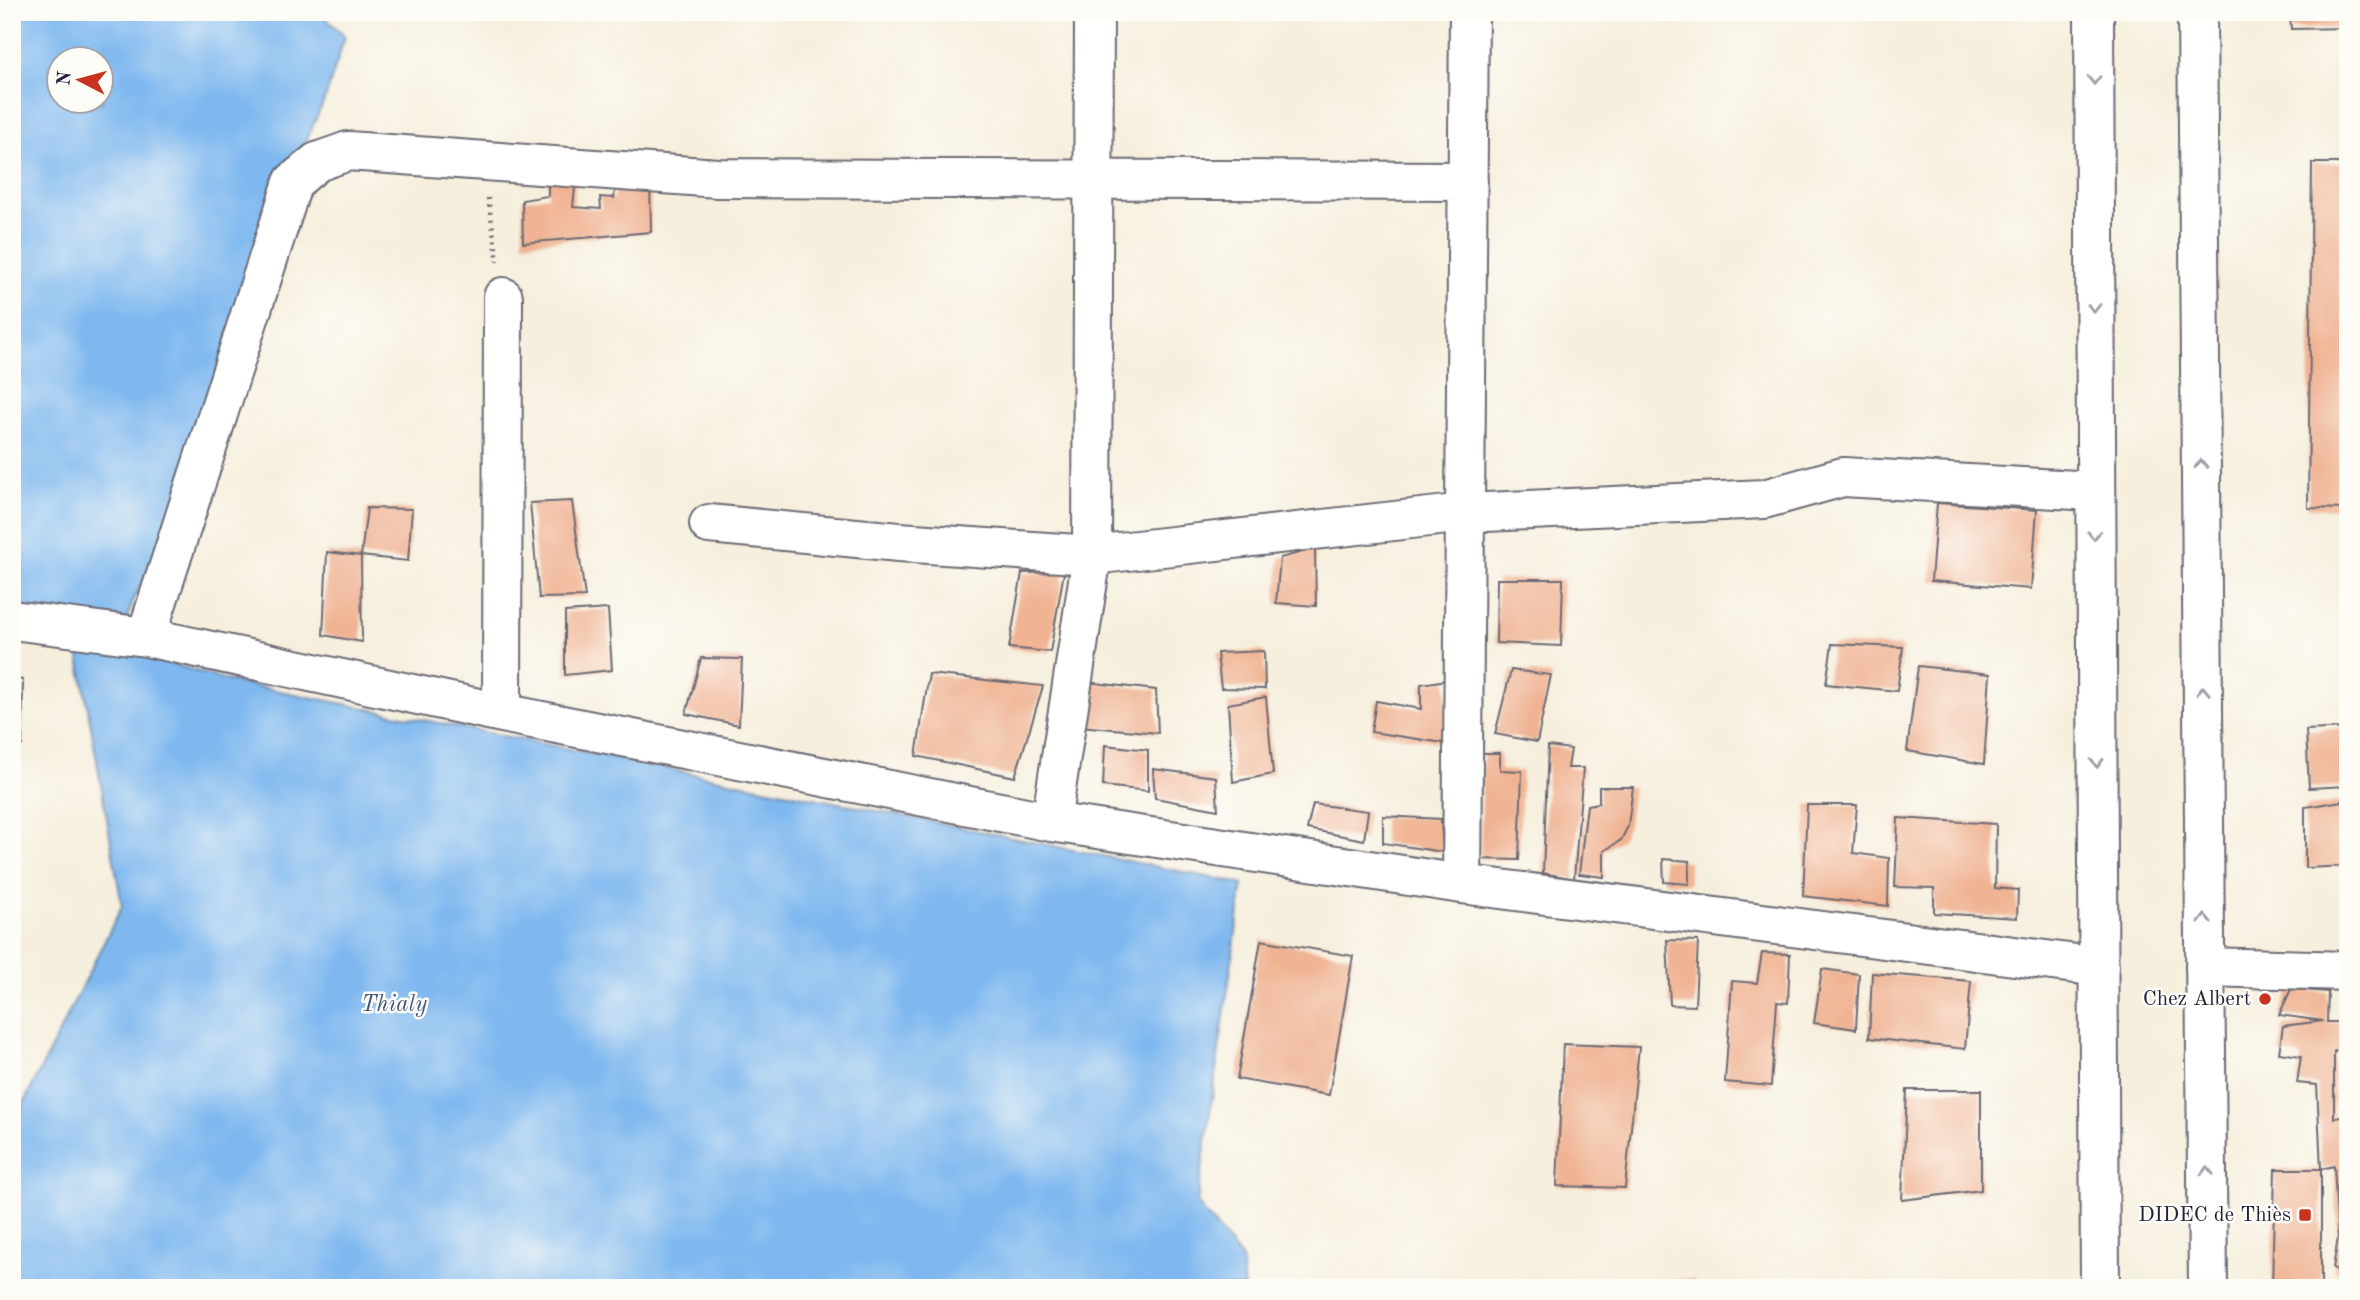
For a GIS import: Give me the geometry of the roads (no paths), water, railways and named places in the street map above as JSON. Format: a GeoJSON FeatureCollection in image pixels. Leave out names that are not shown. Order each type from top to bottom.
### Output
{"type":"FeatureCollection","features":[{"type":"Feature","properties":{"kind":"street"},"geometry":{"type":"LineString","coordinates":[[1051,822],[1092,555],[1094,12]]}},
{"type":"Feature","properties":{"kind":"street"},"geometry":{"type":"LineString","coordinates":[[1462,884],[1469,12]]}},
{"type":"Feature","properties":{"kind":"street"},"geometry":{"type":"LineString","coordinates":[[2094,12],[2094,491],[2100,1288]]}},
{"type":"Feature","properties":{"kind":"street"},"geometry":{"type":"LineString","coordinates":[[2197,12],[2208,1288]]}},
{"type":"Feature","properties":{"kind":"street"},"geometry":{"type":"LineString","coordinates":[[146,637],[293,182],[317,162],[348,151],[718,178],[1468,181]]}},
{"type":"Feature","properties":{"kind":"street"},"geometry":{"type":"LineString","coordinates":[[502,713],[503,297]]}},
{"type":"Feature","properties":{"kind":"street"},"geometry":{"type":"LineString","coordinates":[[709,524],[899,542],[1092,555],[1465,513],[1764,499],[1843,477],[2094,491]]}},
{"type":"Feature","properties":{"kind":"street"},"geometry":{"type":"LineString","coordinates":[[12,620],[146,637],[502,713],[1051,822],[1462,884],[2099,967]]}},
{"type":"Feature","properties":{"kind":"street"},"geometry":{"type":"LineString","coordinates":[[2205,967],[2348,971]]}},
{"type":"Feature","properties":{"kind":"water","name":"Thialy"},"geometry":{"type":"Polygon","coordinates":[[[12,12],[319,12],[345,36],[326,96],[252,265],[151,568],[133,600],[126,624],[140,654],[225,680],[1243,884],[1197,1203],[1241,1258],[1244,1288],[12,1288],[12,1127],[122,906],[79,657],[71,633],[12,620],[12,12]]]}},
{"type":"Feature","properties":{"kind":"place","name":"Chez Albert"},"geometry":{"type":"Point","coordinates":[2265,999]}},
{"type":"Feature","properties":{"kind":"place","name":"DIDEC de Thiès"},"geometry":{"type":"Point","coordinates":[2305,1215]}}]}
